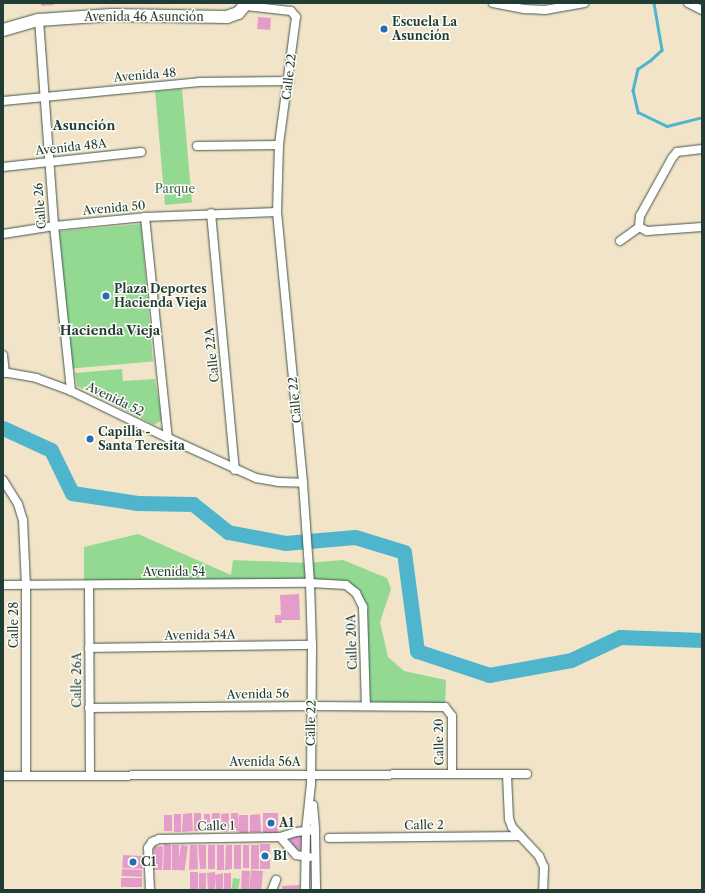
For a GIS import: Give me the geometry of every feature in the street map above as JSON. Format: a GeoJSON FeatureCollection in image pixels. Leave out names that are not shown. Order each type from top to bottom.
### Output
{"type":"FeatureCollection","features":[{"type":"Feature","properties":{"kind":"street"},"geometry":{"type":"LineString","coordinates":[[493,3],[525,10],[545,10],[584,3]]}},
{"type":"Feature","properties":{"kind":"street"},"geometry":{"type":"LineString","coordinates":[[688,3],[702,10]]}},
{"type":"Feature","properties":{"kind":"street","name":"Calle 22"},"geometry":{"type":"LineString","coordinates":[[244,7],[291,11],[296,16],[280,145],[277,212],[303,483],[310,583],[312,645],[310,784],[311,830],[316,857],[316,890]]}},
{"type":"Feature","properties":{"kind":"street","name":"Avenida 46 Asunción"},"geometry":{"type":"LineString","coordinates":[[3,30],[39,20],[111,15],[227,17],[244,7]]}},
{"type":"Feature","properties":{"kind":"street","name":"Calle 26"},"geometry":{"type":"LineString","coordinates":[[39,20],[54,226],[71,391]]}},
{"type":"Feature","properties":{"kind":"street","name":"Avenida 48"},"geometry":{"type":"LineString","coordinates":[[3,101],[199,82],[289,81]]}},
{"type":"Feature","properties":{"kind":"street"},"geometry":{"type":"LineString","coordinates":[[197,146],[280,145]]}},
{"type":"Feature","properties":{"kind":"street"},"geometry":{"type":"LineString","coordinates":[[640,227],[640,216],[672,158],[677,152],[702,149]]}},
{"type":"Feature","properties":{"kind":"street","name":"Avenida 48A"},"geometry":{"type":"LineString","coordinates":[[3,167],[141,152]]}},
{"type":"Feature","properties":{"kind":"street","name":"Avenida 50"},"geometry":{"type":"LineString","coordinates":[[3,234],[54,226],[145,217],[211,213],[277,212]]}},
{"type":"Feature","properties":{"kind":"street","name":"Calle 22A"},"geometry":{"type":"LineString","coordinates":[[211,213],[235,470]]}},
{"type":"Feature","properties":{"kind":"street"},"geometry":{"type":"LineString","coordinates":[[145,217],[168,438]]}},
{"type":"Feature","properties":{"kind":"street"},"geometry":{"type":"LineString","coordinates":[[640,227],[647,231],[702,227]]}},
{"type":"Feature","properties":{"kind":"street"},"geometry":{"type":"LineString","coordinates":[[620,241],[640,227]]}},
{"type":"Feature","properties":{"kind":"street"},"geometry":{"type":"LineString","coordinates":[[3,355],[4,372]]}},
{"type":"Feature","properties":{"kind":"street","name":"Avenida 52"},"geometry":{"type":"LineString","coordinates":[[4,372],[36,378],[71,391],[235,470],[267,480],[303,483]]}},
{"type":"Feature","properties":{"kind":"street","name":"Calle 28"},"geometry":{"type":"LineString","coordinates":[[3,480],[18,504],[23,520],[26,585],[26,775]]}},
{"type":"Feature","properties":{"kind":"street","name":"Avenida 54"},"geometry":{"type":"LineString","coordinates":[[3,585],[310,583],[346,585]]}},
{"type":"Feature","properties":{"kind":"street","name":"Calle 26A"},"geometry":{"type":"LineString","coordinates":[[89,585],[90,775]]}},
{"type":"Feature","properties":{"kind":"street","name":"Calle 20A"},"geometry":{"type":"LineString","coordinates":[[346,585],[356,593],[363,607],[366,706]]}},
{"type":"Feature","properties":{"kind":"street","name":"Avenida 54A"},"geometry":{"type":"LineString","coordinates":[[89,648],[312,645]]}},
{"type":"Feature","properties":{"kind":"street","name":"Avenida 56"},"geometry":{"type":"LineString","coordinates":[[89,708],[366,706],[445,707],[449,711]]}},
{"type":"Feature","properties":{"kind":"street","name":"Calle 20"},"geometry":{"type":"LineString","coordinates":[[449,711],[452,716],[452,774]]}},
{"type":"Feature","properties":{"kind":"street"},"geometry":{"type":"LineString","coordinates":[[507,774],[509,819],[512,827],[539,856],[544,867],[543,890]]}},
{"type":"Feature","properties":{"kind":"street","name":"Avenida 56A"},"geometry":{"type":"LineString","coordinates":[[3,776],[527,774]]}},
{"type":"Feature","properties":{"kind":"street","name":"Calle 22"},"geometry":{"type":"LineString","coordinates":[[305,890],[305,857],[311,830]]}},
{"type":"Feature","properties":{"kind":"street","name":"Calle 1"},"geometry":{"type":"LineString","coordinates":[[150,890],[148,848],[152,842],[159,839],[280,837],[311,830]]}},
{"type":"Feature","properties":{"kind":"street","name":"Calle 2"},"geometry":{"type":"LineString","coordinates":[[328,838],[520,836]]}},
{"type":"Feature","properties":{"kind":"street"},"geometry":{"type":"LineString","coordinates":[[280,837],[292,852],[301,857],[316,857]]}},
{"type":"Feature","properties":{"kind":"street"},"geometry":{"type":"LineString","coordinates":[[272,890],[276,880]]}},
{"type":"Feature","properties":{"kind":"green space","name":"Parque"},"geometry":{"type":"Polygon","coordinates":[[[182,89],[192,203],[165,205],[155,91],[182,89]]]}},
{"type":"Feature","properties":{"kind":"green space","name":"Plaza Deportes Hacienda Vieja"},"geometry":{"type":"Polygon","coordinates":[[[141,224],[153,361],[71,369],[59,231],[141,224]]]}},
{"type":"Feature","properties":{"kind":"green space"},"geometry":{"type":"Polygon","coordinates":[[[122,369],[123,381],[155,379],[162,420],[154,425],[77,386],[75,373],[122,369]]]}},
{"type":"Feature","properties":{"kind":"green space"},"geometry":{"type":"Polygon","coordinates":[[[138,534],[231,575],[233,560],[308,563],[343,560],[387,578],[391,589],[380,622],[388,657],[404,671],[446,680],[445,707],[366,706],[363,607],[346,585],[84,585],[84,547],[138,534]]]}},
{"type":"Feature","properties":{"kind":"green space"},"geometry":{"type":"Polygon","coordinates":[[[233,878],[240,879],[238,890],[231,890],[233,878]]]}},
{"type":"Feature","properties":{"kind":"building"},"geometry":{"type":"Polygon","coordinates":[[[41,3],[54,3],[54,5],[41,6],[41,3]]]}},
{"type":"Feature","properties":{"kind":"building"},"geometry":{"type":"Polygon","coordinates":[[[258,17],[271,18],[270,30],[257,29],[258,17]]]}},
{"type":"Feature","properties":{"kind":"building"},"geometry":{"type":"Polygon","coordinates":[[[299,594],[300,620],[281,620],[282,623],[275,623],[275,615],[281,615],[280,595],[299,594]]]}},
{"type":"Feature","properties":{"kind":"building"},"geometry":{"type":"Polygon","coordinates":[[[192,813],[193,831],[182,832],[183,814],[192,813]]]}},
{"type":"Feature","properties":{"kind":"building"},"geometry":{"type":"Polygon","coordinates":[[[194,813],[201,813],[201,831],[194,831],[194,813]]]}},
{"type":"Feature","properties":{"kind":"building"},"geometry":{"type":"Polygon","coordinates":[[[212,813],[220,813],[220,831],[211,832],[212,813]]]}},
{"type":"Feature","properties":{"kind":"building"},"geometry":{"type":"Polygon","coordinates":[[[229,813],[229,831],[222,832],[221,814],[229,813]]]}},
{"type":"Feature","properties":{"kind":"building"},"geometry":{"type":"Polygon","coordinates":[[[231,813],[238,813],[239,831],[231,832],[231,813]]]}},
{"type":"Feature","properties":{"kind":"building","name":"A1"},"geometry":{"type":"Polygon","coordinates":[[[263,813],[278,813],[278,833],[263,833],[263,813]]]}},
{"type":"Feature","properties":{"kind":"building"},"geometry":{"type":"Polygon","coordinates":[[[174,814],[181,814],[181,832],[174,832],[174,814]]]}},
{"type":"Feature","properties":{"kind":"building"},"geometry":{"type":"Polygon","coordinates":[[[204,814],[210,814],[210,831],[204,831],[204,814]]]}},
{"type":"Feature","properties":{"kind":"building"},"geometry":{"type":"Polygon","coordinates":[[[260,814],[261,832],[250,832],[250,815],[260,814]]]}},
{"type":"Feature","properties":{"kind":"building"},"geometry":{"type":"Polygon","coordinates":[[[164,815],[172,815],[172,831],[164,831],[164,815]]]}},
{"type":"Feature","properties":{"kind":"building"},"geometry":{"type":"Polygon","coordinates":[[[239,815],[248,815],[248,833],[239,833],[239,815]]]}},
{"type":"Feature","properties":{"kind":"building"},"geometry":{"type":"Polygon","coordinates":[[[304,835],[303,850],[291,848],[290,836],[304,835]]]}},
{"type":"Feature","properties":{"kind":"building"},"geometry":{"type":"Polygon","coordinates":[[[164,843],[171,845],[171,870],[163,870],[164,843]]]}},
{"type":"Feature","properties":{"kind":"building","name":"B1"},"geometry":{"type":"Polygon","coordinates":[[[260,844],[270,844],[270,869],[260,869],[260,844]]]}},
{"type":"Feature","properties":{"kind":"building"},"geometry":{"type":"Polygon","coordinates":[[[172,845],[179,845],[179,870],[172,870],[172,845]]]}},
{"type":"Feature","properties":{"kind":"building"},"geometry":{"type":"Polygon","coordinates":[[[181,845],[188,846],[184,871],[178,870],[181,845]]]}},
{"type":"Feature","properties":{"kind":"building"},"geometry":{"type":"Polygon","coordinates":[[[190,845],[197,845],[198,869],[189,870],[190,845]]]}},
{"type":"Feature","properties":{"kind":"building"},"geometry":{"type":"Polygon","coordinates":[[[198,845],[206,845],[206,869],[200,869],[198,845]]]}},
{"type":"Feature","properties":{"kind":"building"},"geometry":{"type":"Polygon","coordinates":[[[208,845],[215,845],[215,869],[208,869],[208,845]]]}},
{"type":"Feature","properties":{"kind":"building"},"geometry":{"type":"Polygon","coordinates":[[[217,845],[224,845],[224,870],[217,870],[217,845]]]}},
{"type":"Feature","properties":{"kind":"building"},"geometry":{"type":"Polygon","coordinates":[[[226,845],[232,845],[232,869],[225,870],[226,845]]]}},
{"type":"Feature","properties":{"kind":"building"},"geometry":{"type":"Polygon","coordinates":[[[234,845],[241,845],[241,869],[234,869],[234,845]]]}},
{"type":"Feature","properties":{"kind":"building"},"geometry":{"type":"Polygon","coordinates":[[[243,845],[249,845],[249,868],[243,868],[243,845]]]}},
{"type":"Feature","properties":{"kind":"building"},"geometry":{"type":"Polygon","coordinates":[[[251,845],[259,845],[259,869],[251,869],[251,845]]]}},
{"type":"Feature","properties":{"kind":"building"},"geometry":{"type":"Polygon","coordinates":[[[163,846],[162,870],[154,870],[154,847],[163,846]]]}},
{"type":"Feature","properties":{"kind":"building","name":"C1"},"geometry":{"type":"Polygon","coordinates":[[[123,855],[143,856],[142,869],[122,868],[123,855]]]}},
{"type":"Feature","properties":{"kind":"building"},"geometry":{"type":"Polygon","coordinates":[[[122,869],[142,870],[142,877],[122,876],[122,869]]]}},
{"type":"Feature","properties":{"kind":"building"},"geometry":{"type":"Polygon","coordinates":[[[251,870],[263,871],[261,890],[249,890],[251,870]]]}},
{"type":"Feature","properties":{"kind":"building"},"geometry":{"type":"Polygon","coordinates":[[[242,871],[250,871],[249,890],[241,890],[242,871]]]}},
{"type":"Feature","properties":{"kind":"building"},"geometry":{"type":"Polygon","coordinates":[[[190,872],[198,872],[198,890],[190,890],[190,872]]]}},
{"type":"Feature","properties":{"kind":"building"},"geometry":{"type":"Polygon","coordinates":[[[215,872],[215,890],[208,890],[207,873],[215,872]]]}},
{"type":"Feature","properties":{"kind":"building"},"geometry":{"type":"Polygon","coordinates":[[[199,873],[206,873],[206,890],[199,890],[199,873]]]}},
{"type":"Feature","properties":{"kind":"building"},"geometry":{"type":"Polygon","coordinates":[[[223,873],[223,890],[216,890],[215,875],[223,873]]]}},
{"type":"Feature","properties":{"kind":"building"},"geometry":{"type":"Polygon","coordinates":[[[224,873],[231,873],[231,890],[224,890],[224,873]]]}},
{"type":"Feature","properties":{"kind":"building"},"geometry":{"type":"Polygon","coordinates":[[[121,878],[142,878],[142,887],[121,887],[121,878]]]}},
{"type":"Feature","properties":{"kind":"building"},"geometry":{"type":"Polygon","coordinates":[[[300,885],[299,890],[282,890],[282,886],[300,885]]]}},
{"type":"Feature","properties":{"kind":"waterway"},"geometry":{"type":"LineString","coordinates":[[654,3],[662,50],[638,69],[633,90],[638,112],[667,126],[702,117]]}},
{"type":"Feature","properties":{"kind":"waterway"},"geometry":{"type":"LineString","coordinates":[[3,428],[51,450],[72,493],[137,503],[193,504],[228,532],[285,543],[355,537],[404,552],[417,651],[489,675],[571,660],[620,637],[702,640]]}},
{"type":"Feature","properties":{"kind":"place","name":"Escuela La Asunción"},"geometry":{"type":"Point","coordinates":[384,29]}},
{"type":"Feature","properties":{"kind":"place","name":"Plaza Deportes Hacienda Vieja"},"geometry":{"type":"Point","coordinates":[106,296]}},
{"type":"Feature","properties":{"kind":"place","name":"Capilla - Santa Teresita"},"geometry":{"type":"Point","coordinates":[90,439]}},
{"type":"Feature","properties":{"kind":"place","name":"A1"},"geometry":{"type":"Point","coordinates":[271,823]}},
{"type":"Feature","properties":{"kind":"place","name":"B1"},"geometry":{"type":"Point","coordinates":[265,856]}},
{"type":"Feature","properties":{"kind":"place","name":"C1"},"geometry":{"type":"Point","coordinates":[133,862]}},
{"type":"Feature","properties":{"kind":"district","name":"Asunción"},"geometry":{"type":"Point","coordinates":[84,125]}},
{"type":"Feature","properties":{"kind":"district","name":"Hacienda Vieja"},"geometry":{"type":"Point","coordinates":[110,330]}}]}
